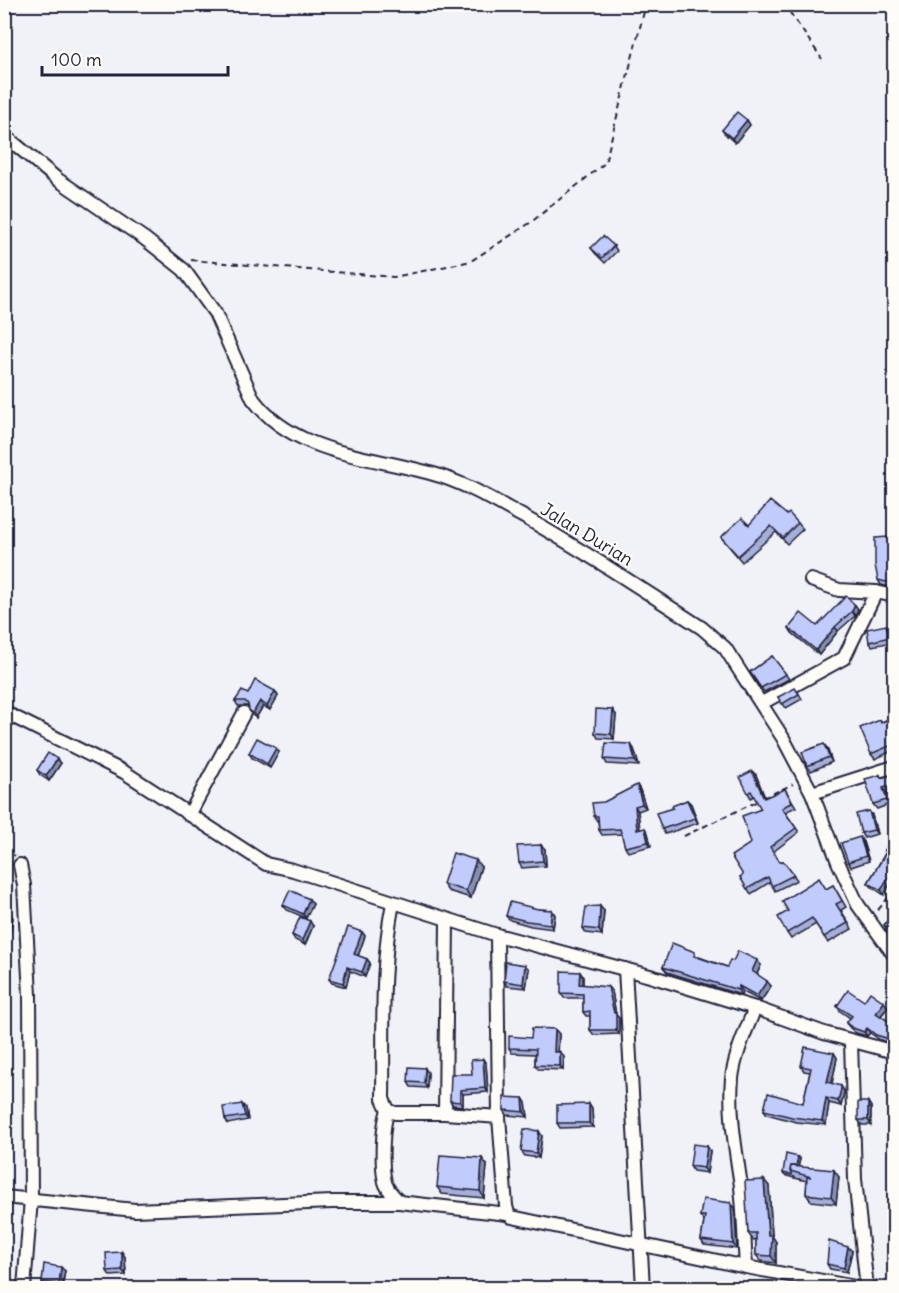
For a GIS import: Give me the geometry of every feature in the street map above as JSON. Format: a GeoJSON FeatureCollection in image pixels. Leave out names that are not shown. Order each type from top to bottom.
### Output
{"type":"FeatureCollection","features":[{"type":"Feature","properties":{"kind":"street","name":"Jalan Durian"},"geometry":{"type":"LineString","coordinates":[[4,135],[57,179],[184,270],[215,313],[253,399],[260,409],[278,425],[321,445],[355,456],[407,467],[467,486],[564,540],[702,628],[725,648],[762,703],[812,793],[838,862],[858,905],[868,922],[894,955]]}},
{"type":"Feature","properties":{"kind":"street"},"geometry":{"type":"LineString","coordinates":[[811,580],[840,590],[876,592],[894,596]]}},
{"type":"Feature","properties":{"kind":"street"},"geometry":{"type":"LineString","coordinates":[[762,703],[844,658],[876,592]]}},
{"type":"Feature","properties":{"kind":"street"},"geometry":{"type":"LineString","coordinates":[[4,712],[124,772],[266,864],[293,870],[497,935],[625,969],[755,1008],[851,1041],[894,1052]]}},
{"type":"Feature","properties":{"kind":"street"},"geometry":{"type":"LineString","coordinates":[[189,815],[244,713]]}},
{"type":"Feature","properties":{"kind":"street"},"geometry":{"type":"LineString","coordinates":[[812,793],[894,767]]}},
{"type":"Feature","properties":{"kind":"street"},"geometry":{"type":"LineString","coordinates":[[20,865],[24,885],[30,995],[31,1199],[24,1288]]}},
{"type":"Feature","properties":{"kind":"street"},"geometry":{"type":"LineString","coordinates":[[393,903],[387,929],[384,982],[383,1099],[388,1110],[384,1149],[386,1184],[399,1202]]}},
{"type":"Feature","properties":{"kind":"street"},"geometry":{"type":"LineString","coordinates":[[444,1113],[447,920]]}},
{"type":"Feature","properties":{"kind":"street"},"geometry":{"type":"LineString","coordinates":[[497,935],[498,1117],[508,1214]]}},
{"type":"Feature","properties":{"kind":"street"},"geometry":{"type":"LineString","coordinates":[[625,969],[643,1288]]}},
{"type":"Feature","properties":{"kind":"street"},"geometry":{"type":"LineString","coordinates":[[746,1267],[741,1181],[733,1134],[731,1097],[737,1055],[755,1008]]}},
{"type":"Feature","properties":{"kind":"street"},"geometry":{"type":"LineString","coordinates":[[851,1041],[855,1179],[867,1288]]}},
{"type":"Feature","properties":{"kind":"street"},"geometry":{"type":"LineString","coordinates":[[388,1110],[407,1114],[444,1113],[498,1117]]}},
{"type":"Feature","properties":{"kind":"street"},"geometry":{"type":"LineString","coordinates":[[4,1197],[135,1209],[399,1202],[508,1214],[516,1219],[746,1267],[816,1285],[861,1288]]}},
{"type":"Feature","properties":{"kind":"path"},"geometry":{"type":"LineString","coordinates":[[189,260],[394,277],[471,261],[530,223],[605,163],[646,4]]}},
{"type":"Feature","properties":{"kind":"path"},"geometry":{"type":"LineString","coordinates":[[784,4],[822,59]]}},
{"type":"Feature","properties":{"kind":"path"},"geometry":{"type":"LineString","coordinates":[[684,836],[804,778]]}},
{"type":"Feature","properties":{"kind":"path"},"geometry":{"type":"LineString","coordinates":[[868,922],[894,891]]}},
{"type":"Feature","properties":{"kind":"building"},"geometry":{"type":"Polygon","coordinates":[[[737,112],[747,120],[732,138],[722,130],[737,112]]]}},
{"type":"Feature","properties":{"kind":"building"},"geometry":{"type":"Polygon","coordinates":[[[603,236],[614,246],[602,258],[591,248],[603,236]]]}},
{"type":"Feature","properties":{"kind":"building"},"geometry":{"type":"Polygon","coordinates":[[[770,501],[787,515],[789,513],[798,523],[783,538],[771,526],[738,556],[721,537],[742,518],[749,525],[770,501]]]}},
{"type":"Feature","properties":{"kind":"building"},"geometry":{"type":"Polygon","coordinates":[[[889,537],[894,580],[886,582],[878,580],[875,565],[875,538],[889,537]]]}},
{"type":"Feature","properties":{"kind":"building"},"geometry":{"type":"Polygon","coordinates":[[[846,596],[855,605],[852,611],[816,650],[789,628],[801,613],[817,626],[846,596]]]}},
{"type":"Feature","properties":{"kind":"building"},"geometry":{"type":"Polygon","coordinates":[[[886,625],[890,637],[869,642],[867,629],[886,625]]]}},
{"type":"Feature","properties":{"kind":"building"},"geometry":{"type":"Polygon","coordinates":[[[772,656],[786,674],[761,688],[750,672],[772,656]]]}},
{"type":"Feature","properties":{"kind":"building"},"geometry":{"type":"Polygon","coordinates":[[[255,680],[275,691],[267,706],[260,701],[253,713],[245,701],[235,701],[242,691],[248,694],[255,680]]]}},
{"type":"Feature","properties":{"kind":"building"},"geometry":{"type":"Polygon","coordinates":[[[795,688],[799,694],[782,704],[778,697],[795,688]]]}},
{"type":"Feature","properties":{"kind":"building"},"geometry":{"type":"Polygon","coordinates":[[[596,709],[613,710],[611,734],[595,733],[596,709]]]}},
{"type":"Feature","properties":{"kind":"building"},"geometry":{"type":"Polygon","coordinates":[[[894,716],[894,744],[871,754],[860,728],[880,720],[881,723],[894,716]]]}},
{"type":"Feature","properties":{"kind":"building"},"geometry":{"type":"Polygon","coordinates":[[[257,738],[276,748],[267,764],[249,753],[257,738]]]}},
{"type":"Feature","properties":{"kind":"building"},"geometry":{"type":"Polygon","coordinates":[[[606,743],[631,744],[635,761],[604,759],[606,743]]]}},
{"type":"Feature","properties":{"kind":"building"},"geometry":{"type":"Polygon","coordinates":[[[824,744],[829,757],[807,766],[802,752],[824,744]]]}},
{"type":"Feature","properties":{"kind":"building"},"geometry":{"type":"Polygon","coordinates":[[[48,753],[57,759],[46,776],[37,770],[48,753]]]}},
{"type":"Feature","properties":{"kind":"building"},"geometry":{"type":"Polygon","coordinates":[[[752,771],[764,798],[785,789],[792,802],[782,808],[796,828],[770,847],[780,862],[783,861],[794,875],[772,886],[768,877],[747,889],[740,877],[743,875],[731,856],[751,843],[742,816],[761,809],[751,791],[748,793],[740,777],[752,771]]]}},
{"type":"Feature","properties":{"kind":"building"},"geometry":{"type":"Polygon","coordinates":[[[894,774],[894,784],[883,788],[887,800],[873,804],[865,779],[894,774]]]}},
{"type":"Feature","properties":{"kind":"building"},"geometry":{"type":"Polygon","coordinates":[[[637,785],[642,804],[635,806],[637,830],[645,828],[648,842],[625,847],[620,829],[599,830],[598,816],[594,816],[592,803],[604,802],[637,785]]]}},
{"type":"Feature","properties":{"kind":"building"},"geometry":{"type":"Polygon","coordinates":[[[687,800],[695,818],[662,829],[656,813],[673,808],[672,806],[687,800]]]}},
{"type":"Feature","properties":{"kind":"building"},"geometry":{"type":"Polygon","coordinates":[[[869,811],[874,830],[861,833],[856,814],[869,811]]]}},
{"type":"Feature","properties":{"kind":"building"},"geometry":{"type":"Polygon","coordinates":[[[894,836],[894,867],[881,890],[868,883],[894,836]]]}},
{"type":"Feature","properties":{"kind":"building"},"geometry":{"type":"Polygon","coordinates":[[[860,837],[866,856],[848,862],[841,843],[860,837]]]}},
{"type":"Feature","properties":{"kind":"building"},"geometry":{"type":"Polygon","coordinates":[[[541,845],[543,861],[519,863],[517,846],[541,845]]]}},
{"type":"Feature","properties":{"kind":"building"},"geometry":{"type":"Polygon","coordinates":[[[453,853],[476,860],[466,891],[443,884],[453,853]]]}},
{"type":"Feature","properties":{"kind":"building"},"geometry":{"type":"Polygon","coordinates":[[[819,878],[826,889],[833,885],[842,901],[836,904],[848,923],[824,937],[812,918],[787,933],[778,917],[788,911],[782,901],[819,878]]]}},
{"type":"Feature","properties":{"kind":"building"},"geometry":{"type":"Polygon","coordinates":[[[290,890],[309,899],[303,914],[283,905],[290,890]]]}},
{"type":"Feature","properties":{"kind":"building"},"geometry":{"type":"Polygon","coordinates":[[[510,902],[552,910],[550,924],[506,916],[510,902]]]}},
{"type":"Feature","properties":{"kind":"building"},"geometry":{"type":"Polygon","coordinates":[[[600,906],[599,930],[583,928],[586,907],[600,906]]]}},
{"type":"Feature","properties":{"kind":"building"},"geometry":{"type":"Polygon","coordinates":[[[4,912],[10,913],[7,927],[4,926],[4,912]]]}},
{"type":"Feature","properties":{"kind":"building"},"geometry":{"type":"Polygon","coordinates":[[[894,912],[894,933],[884,925],[894,912]]]}},
{"type":"Feature","properties":{"kind":"building"},"geometry":{"type":"Polygon","coordinates":[[[300,917],[310,921],[302,940],[292,935],[300,917]]]}},
{"type":"Feature","properties":{"kind":"building"},"geometry":{"type":"Polygon","coordinates":[[[348,927],[362,932],[354,954],[367,959],[362,972],[347,967],[343,983],[329,979],[348,927]]]}},
{"type":"Feature","properties":{"kind":"building"},"geometry":{"type":"Polygon","coordinates":[[[672,943],[695,952],[694,956],[727,967],[738,951],[757,960],[752,971],[767,981],[757,996],[739,986],[738,990],[663,967],[672,943]]]}},
{"type":"Feature","properties":{"kind":"building"},"geometry":{"type":"Polygon","coordinates":[[[506,962],[525,965],[523,984],[504,981],[506,962]]]}},
{"type":"Feature","properties":{"kind":"building"},"geometry":{"type":"Polygon","coordinates":[[[561,971],[580,972],[579,984],[608,987],[614,1013],[616,1013],[616,1030],[590,1030],[590,1011],[583,1012],[583,994],[561,993],[561,971]]]}},
{"type":"Feature","properties":{"kind":"building"},"geometry":{"type":"Polygon","coordinates":[[[848,990],[864,1001],[870,992],[884,1002],[876,1013],[894,1025],[893,1040],[876,1035],[867,1028],[864,1032],[846,1023],[852,1016],[837,1006],[848,990]]]}},
{"type":"Feature","properties":{"kind":"building"},"geometry":{"type":"Polygon","coordinates":[[[532,1028],[555,1029],[554,1052],[560,1052],[560,1066],[535,1065],[536,1049],[509,1048],[509,1036],[531,1038],[532,1028]]]}},
{"type":"Feature","properties":{"kind":"building"},"geometry":{"type":"Polygon","coordinates":[[[805,1047],[834,1053],[827,1082],[841,1086],[841,1089],[838,1101],[826,1098],[822,1121],[764,1110],[768,1093],[803,1103],[811,1068],[801,1066],[805,1047]]]}},
{"type":"Feature","properties":{"kind":"building"},"geometry":{"type":"Polygon","coordinates":[[[483,1059],[485,1088],[460,1090],[460,1102],[450,1101],[451,1074],[472,1074],[471,1060],[483,1059]]]}},
{"type":"Feature","properties":{"kind":"building"},"geometry":{"type":"Polygon","coordinates":[[[409,1067],[425,1068],[424,1083],[408,1082],[409,1067]]]}},
{"type":"Feature","properties":{"kind":"building"},"geometry":{"type":"Polygon","coordinates":[[[504,1097],[523,1098],[524,1112],[504,1110],[504,1097]]]}},
{"type":"Feature","properties":{"kind":"building"},"geometry":{"type":"Polygon","coordinates":[[[858,1102],[868,1102],[868,1120],[858,1120],[858,1102]]]}},
{"type":"Feature","properties":{"kind":"building"},"geometry":{"type":"Polygon","coordinates":[[[242,1104],[245,1116],[225,1119],[223,1107],[242,1104]]]}},
{"type":"Feature","properties":{"kind":"building"},"geometry":{"type":"Polygon","coordinates":[[[589,1104],[589,1123],[557,1123],[557,1105],[589,1104]]]}},
{"type":"Feature","properties":{"kind":"building"},"geometry":{"type":"Polygon","coordinates":[[[891,1111],[894,1111],[894,1148],[888,1121],[891,1111]]]}},
{"type":"Feature","properties":{"kind":"building"},"geometry":{"type":"Polygon","coordinates":[[[524,1129],[539,1131],[536,1153],[521,1151],[524,1129]]]}},
{"type":"Feature","properties":{"kind":"building"},"geometry":{"type":"Polygon","coordinates":[[[693,1144],[707,1146],[704,1168],[690,1166],[693,1144]]]}},
{"type":"Feature","properties":{"kind":"building"},"geometry":{"type":"Polygon","coordinates":[[[786,1154],[798,1157],[796,1166],[791,1166],[792,1175],[783,1173],[786,1154]]]}},
{"type":"Feature","properties":{"kind":"building"},"geometry":{"type":"Polygon","coordinates":[[[440,1155],[482,1158],[480,1191],[437,1187],[440,1155]]]}},
{"type":"Feature","properties":{"kind":"building"},"geometry":{"type":"Polygon","coordinates":[[[791,1166],[834,1170],[831,1197],[806,1194],[807,1177],[811,1177],[790,1171],[791,1166]]]}},
{"type":"Feature","properties":{"kind":"building"},"geometry":{"type":"Polygon","coordinates":[[[764,1180],[768,1235],[772,1235],[771,1256],[756,1255],[756,1233],[748,1233],[745,1181],[764,1180]]]}},
{"type":"Feature","properties":{"kind":"building"},"geometry":{"type":"Polygon","coordinates":[[[703,1199],[731,1203],[733,1244],[701,1240],[705,1216],[700,1216],[703,1199]]]}},
{"type":"Feature","properties":{"kind":"building"},"geometry":{"type":"Polygon","coordinates":[[[829,1241],[848,1247],[844,1268],[827,1264],[829,1241]]]}},
{"type":"Feature","properties":{"kind":"building"},"geometry":{"type":"Polygon","coordinates":[[[122,1252],[122,1270],[107,1271],[106,1253],[122,1252]]]}},
{"type":"Feature","properties":{"kind":"building"},"geometry":{"type":"Polygon","coordinates":[[[44,1264],[61,1267],[59,1284],[42,1282],[44,1264]]]}}]}
